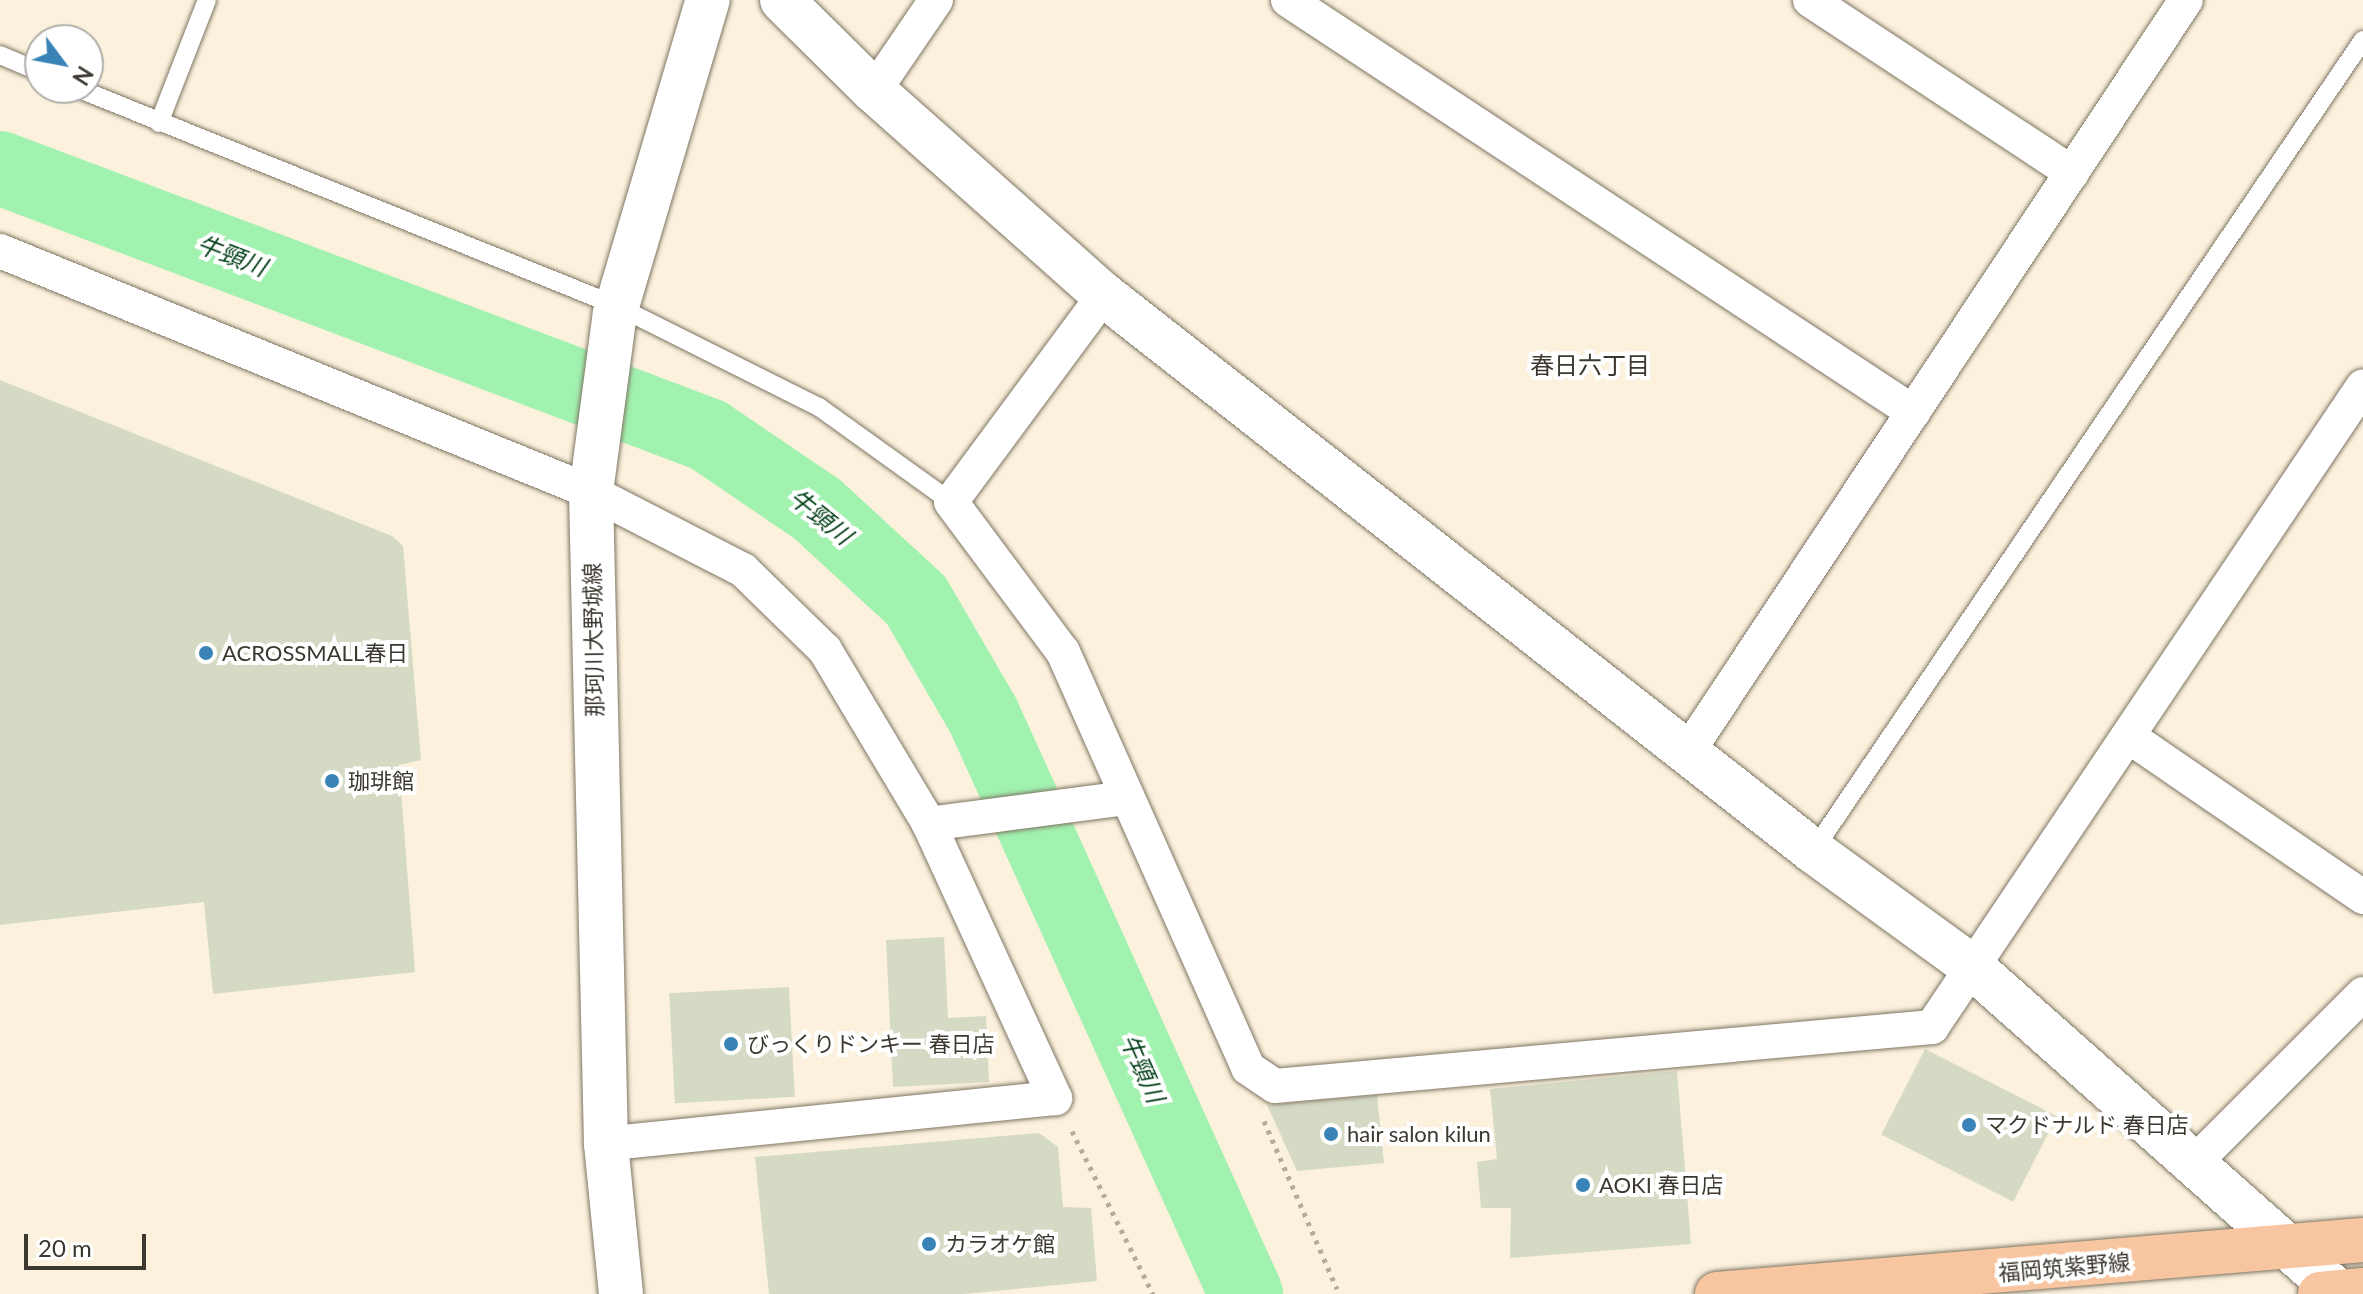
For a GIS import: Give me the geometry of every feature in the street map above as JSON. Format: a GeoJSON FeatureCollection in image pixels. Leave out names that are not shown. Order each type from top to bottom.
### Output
{"type":"FeatureCollection","features":[{"type":"Feature","properties":{"kind":"main road","name":"福岡筑紫野線"},"geometry":{"type":"LineString","coordinates":[[1717,1294],[2363,1240]]}},
{"type":"Feature","properties":{"kind":"street","name":"那珂川大野城線"},"geometry":{"type":"LineString","coordinates":[[621,1294],[606,1144],[592,482],[616,310],[708,0]]}},
{"type":"Feature","properties":{"kind":"street"},"geometry":{"type":"LineString","coordinates":[[782,0],[874,91],[1104,295],[1813,851],[1970,965],[2341,1292]]}},
{"type":"Feature","properties":{"kind":"street"},"geometry":{"type":"LineString","coordinates":[[874,91],[936,0]]}},
{"type":"Feature","properties":{"kind":"street"},"geometry":{"type":"LineString","coordinates":[[1288,0],[1913,412]]}},
{"type":"Feature","properties":{"kind":"street"},"geometry":{"type":"LineString","coordinates":[[1810,0],[2072,173]]}},
{"type":"Feature","properties":{"kind":"street"},"geometry":{"type":"LineString","coordinates":[[1687,753],[2186,0]]}},
{"type":"Feature","properties":{"kind":"street"},"geometry":{"type":"LineString","coordinates":[[0,251],[592,482],[743,570],[825,650],[939,823],[1055,1098],[606,1144]]}},
{"type":"Feature","properties":{"kind":"street"},"geometry":{"type":"LineString","coordinates":[[1104,295],[951,502],[1063,652],[1113,801],[1248,1068],[1275,1086],[1932,1027],[1970,965],[2363,386]]}},
{"type":"Feature","properties":{"kind":"street"},"geometry":{"type":"LineString","coordinates":[[2128,736],[2363,897]]}},
{"type":"Feature","properties":{"kind":"street"},"geometry":{"type":"LineString","coordinates":[[939,823],[1113,801]]}},
{"type":"Feature","properties":{"kind":"street"},"geometry":{"type":"LineString","coordinates":[[2194,1163],[2363,994]]}},
{"type":"Feature","properties":{"kind":"lane"},"geometry":{"type":"LineString","coordinates":[[159,123],[207,0]]}},
{"type":"Feature","properties":{"kind":"lane"},"geometry":{"type":"LineString","coordinates":[[1813,851],[2363,40]]}},
{"type":"Feature","properties":{"kind":"lane"},"geometry":{"type":"LineString","coordinates":[[0,55],[24,65]]}},
{"type":"Feature","properties":{"kind":"lane"},"geometry":{"type":"LineString","coordinates":[[104,100],[616,310],[819,407],[951,502]]}},
{"type":"Feature","properties":{"kind":"path"},"geometry":{"type":"LineString","coordinates":[[1055,1098],[1153,1294]]}},
{"type":"Feature","properties":{"kind":"path"},"geometry":{"type":"LineString","coordinates":[[1262,1116],[1337,1289]]}},
{"type":"Feature","properties":{"kind":"building","name":"ACROSSMALL春日"},"geometry":{"type":"Polygon","coordinates":[[[0,380],[392,536],[403,546],[421,760],[399,765],[415,972],[213,994],[204,902],[0,925],[0,380]]]}},
{"type":"Feature","properties":{"kind":"building"},"geometry":{"type":"Polygon","coordinates":[[[944,937],[948,1018],[986,1016],[989,1082],[893,1087],[886,940],[944,937]]]}},
{"type":"Feature","properties":{"kind":"building","name":"びっくりドンキー 春日店"},"geometry":{"type":"Polygon","coordinates":[[[789,987],[795,1097],[675,1103],[669,993],[789,987]]]}},
{"type":"Feature","properties":{"kind":"building","name":"マクドナルド 春日店"},"geometry":{"type":"Polygon","coordinates":[[[1925,1049],[2057,1116],[2013,1202],[1881,1135],[1925,1049]]]}},
{"type":"Feature","properties":{"kind":"building","name":"AOKI 春日店"},"geometry":{"type":"Polygon","coordinates":[[[1677,1071],[1691,1244],[1510,1258],[1511,1208],[1481,1208],[1477,1162],[1497,1159],[1490,1089],[1677,1071]]]}},
{"type":"Feature","properties":{"kind":"building","name":"hair salon kilun"},"geometry":{"type":"Polygon","coordinates":[[[1377,1095],[1384,1163],[1297,1171],[1267,1105],[1377,1095]]]}},
{"type":"Feature","properties":{"kind":"building","name":"カラオケ館"},"geometry":{"type":"Polygon","coordinates":[[[1039,1133],[1058,1147],[1063,1207],[1091,1208],[1097,1281],[964,1294],[769,1294],[755,1157],[1039,1133]]]}},
{"type":"Feature","properties":{"kind":"waterway","name":"牛頸川"},"geometry":{"type":"LineString","coordinates":[[0,168],[708,435],[817,509],[916,600],[983,715],[1246,1294]]}},
{"type":"Feature","properties":{"kind":"place","name":"ACROSSMALL春日"},"geometry":{"type":"Point","coordinates":[206,653]}},
{"type":"Feature","properties":{"kind":"place","name":"珈琲館"},"geometry":{"type":"Point","coordinates":[332,781]}},
{"type":"Feature","properties":{"kind":"place","name":"びっくりドンキー 春日店"},"geometry":{"type":"Point","coordinates":[731,1044]}},
{"type":"Feature","properties":{"kind":"place","name":"マクドナルド 春日店"},"geometry":{"type":"Point","coordinates":[1969,1125]}},
{"type":"Feature","properties":{"kind":"place","name":"hair salon kilun"},"geometry":{"type":"Point","coordinates":[1331,1134]}},
{"type":"Feature","properties":{"kind":"place","name":"AOKI 春日店"},"geometry":{"type":"Point","coordinates":[1583,1185]}},
{"type":"Feature","properties":{"kind":"place","name":"カラオケ館"},"geometry":{"type":"Point","coordinates":[929,1244]}},
{"type":"Feature","properties":{"kind":"district","name":"春日六丁目"},"geometry":{"type":"Point","coordinates":[1590,365]}}]}
